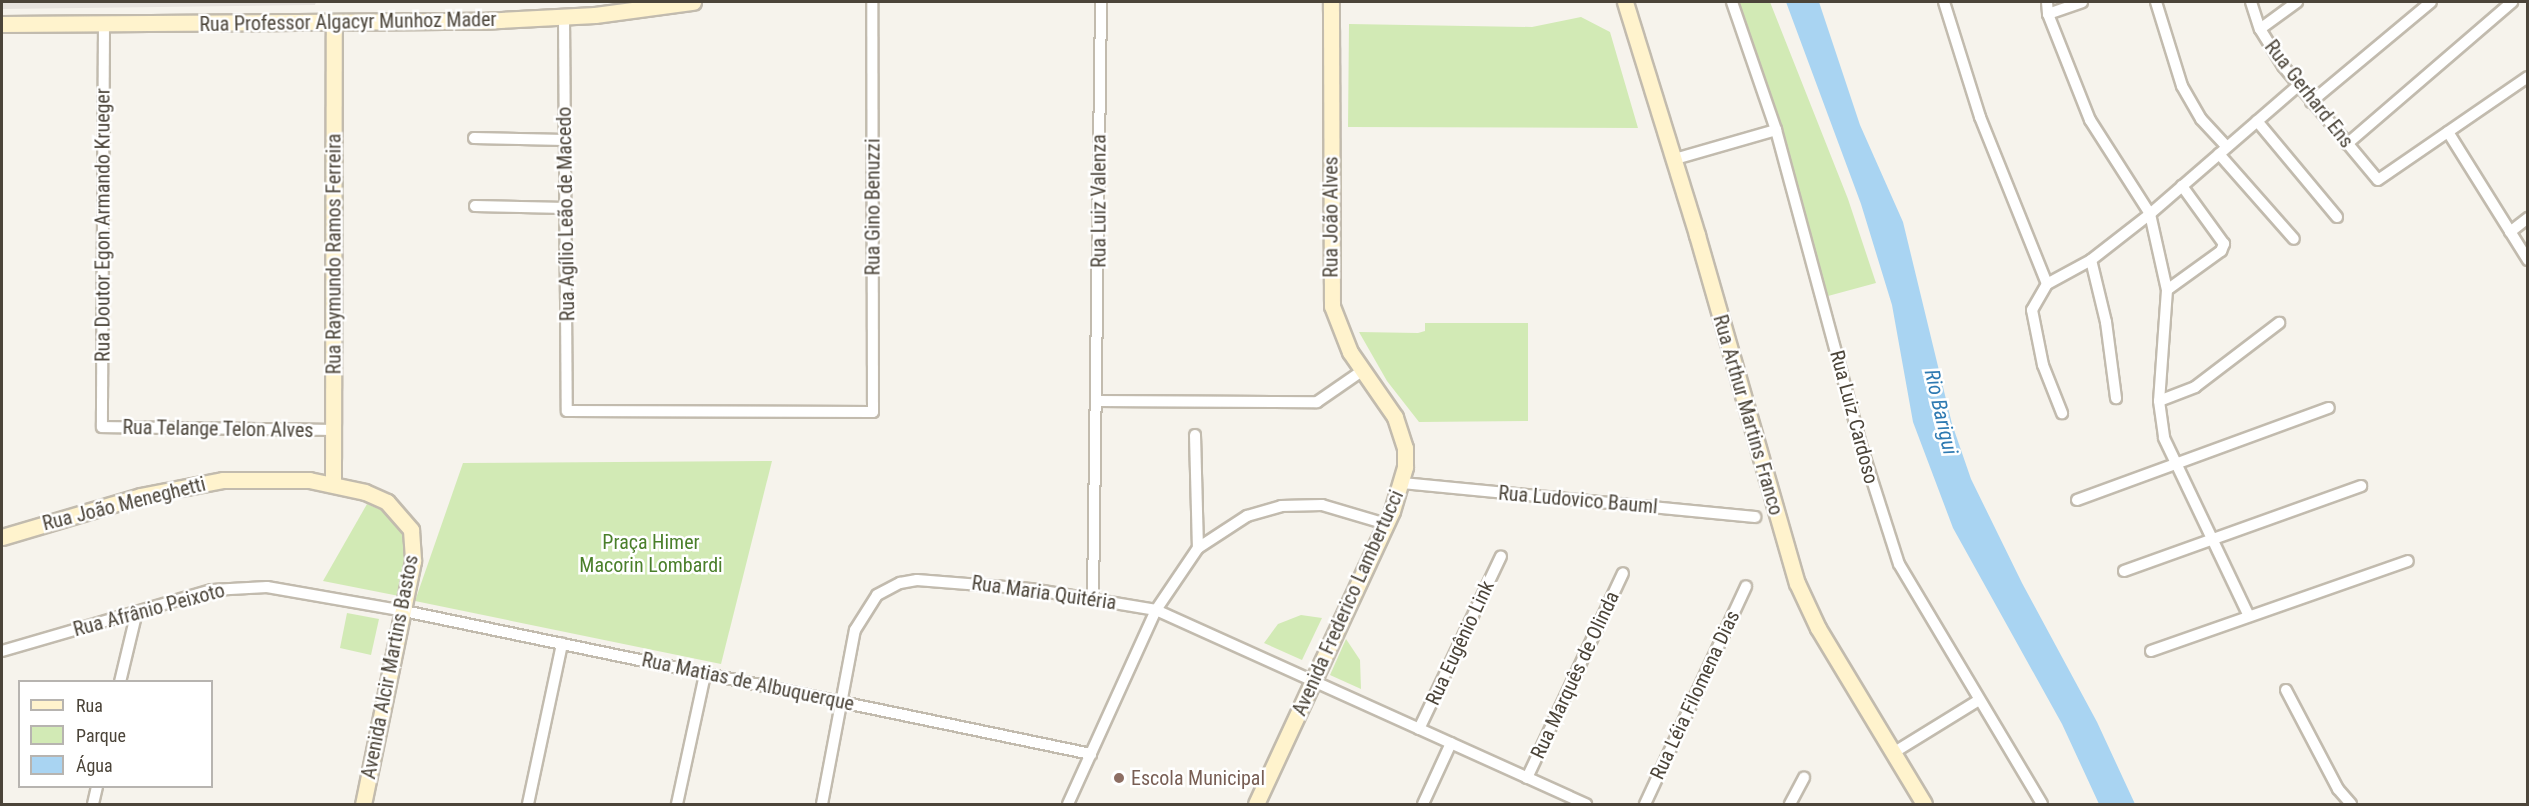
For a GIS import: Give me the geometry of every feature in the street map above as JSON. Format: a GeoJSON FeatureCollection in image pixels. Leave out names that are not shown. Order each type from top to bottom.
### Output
{"type":"FeatureCollection","features":[{"type":"Feature","properties":{"kind":"street","name":"Rua Professor Algacyr Munhoz Mader"},"geometry":{"type":"LineString","coordinates":[[2,24],[334,23],[564,17],[693,2]]}},
{"type":"Feature","properties":{"kind":"street","name":"Rua Gino Benuzzi"},"geometry":{"type":"LineString","coordinates":[[567,411],[873,412],[872,2]]}},
{"type":"Feature","properties":{"kind":"street","name":"Rua Luiz Valenza"},"geometry":{"type":"LineString","coordinates":[[1093,598],[1098,401],[1101,2]]}},
{"type":"Feature","properties":{"kind":"street","name":"Rua João Alves"},"geometry":{"type":"LineString","coordinates":[[1331,2],[1330,290],[1336,322],[1362,371]]}},
{"type":"Feature","properties":{"kind":"street","name":"Rua Arthur Martins Franco"},"geometry":{"type":"LineString","coordinates":[[1625,2],[1675,159],[1797,583],[1818,628],[1924,804]]}},
{"type":"Feature","properties":{"kind":"street","name":"Rua Luiz Cardoso"},"geometry":{"type":"LineString","coordinates":[[1732,2],[1776,130],[1889,537],[1907,581],[2042,804]]}},
{"type":"Feature","properties":{"kind":"street"},"geometry":{"type":"LineString","coordinates":[[1944,2],[1980,117],[2047,284]]}},
{"type":"Feature","properties":{"kind":"street"},"geometry":{"type":"LineString","coordinates":[[2048,2],[2048,14],[2090,120],[2150,214],[2167,290],[2159,401],[2164,438],[2174,465],[2249,616]]}},
{"type":"Feature","properties":{"kind":"street"},"geometry":{"type":"LineString","coordinates":[[2048,14],[2082,2]]}},
{"type":"Feature","properties":{"kind":"street"},"geometry":{"type":"LineString","coordinates":[[2156,2],[2182,86],[2201,119],[2223,151],[2294,239]]}},
{"type":"Feature","properties":{"kind":"street","name":"Rua Gerhard Ens"},"geometry":{"type":"LineString","coordinates":[[2251,2],[2260,29],[2298,86],[2378,180],[2448,132]]}},
{"type":"Feature","properties":{"kind":"street"},"geometry":{"type":"LineString","coordinates":[[2260,29],[2297,2]]}},
{"type":"Feature","properties":{"kind":"street"},"geometry":{"type":"LineString","coordinates":[[2311,102],[2431,2]]}},
{"type":"Feature","properties":{"kind":"street"},"geometry":{"type":"LineString","coordinates":[[2347,144],[2512,2]]}},
{"type":"Feature","properties":{"kind":"street","name":"Rua Agílio Leão de Macedo"},"geometry":{"type":"LineString","coordinates":[[564,17],[567,411]]}},
{"type":"Feature","properties":{"kind":"street","name":"Rua Raymundo Ramos Ferreira"},"geometry":{"type":"LineString","coordinates":[[333,484],[334,23]]}},
{"type":"Feature","properties":{"kind":"street","name":"Rua Doutor Egon Armando Krueger"},"geometry":{"type":"LineString","coordinates":[[102,427],[104,24]]}},
{"type":"Feature","properties":{"kind":"street"},"geometry":{"type":"LineString","coordinates":[[2528,77],[2448,132],[2528,260]]}},
{"type":"Feature","properties":{"kind":"street"},"geometry":{"type":"LineString","coordinates":[[2062,413],[2043,365],[2032,310],[2047,284],[2091,260],[2150,214],[2298,86]]}},
{"type":"Feature","properties":{"kind":"street"},"geometry":{"type":"LineString","coordinates":[[2257,121],[2337,217]]}},
{"type":"Feature","properties":{"kind":"street"},"geometry":{"type":"LineString","coordinates":[[1675,159],[1776,130]]}},
{"type":"Feature","properties":{"kind":"street"},"geometry":{"type":"LineString","coordinates":[[474,138],[565,140]]}},
{"type":"Feature","properties":{"kind":"street"},"geometry":{"type":"LineString","coordinates":[[2167,290],[2221,251],[2224,244],[2182,186]]}},
{"type":"Feature","properties":{"kind":"street"},"geometry":{"type":"LineString","coordinates":[[475,206],[566,208]]}},
{"type":"Feature","properties":{"kind":"street"},"geometry":{"type":"LineString","coordinates":[[2510,232],[2528,218]]}},
{"type":"Feature","properties":{"kind":"street"},"geometry":{"type":"LineString","coordinates":[[2091,260],[2106,322],[2116,398]]}},
{"type":"Feature","properties":{"kind":"street"},"geometry":{"type":"LineString","coordinates":[[2159,401],[2195,387],[2279,323]]}},
{"type":"Feature","properties":{"kind":"street"},"geometry":{"type":"LineString","coordinates":[[1098,401],[1317,402],[1362,371]]}},
{"type":"Feature","properties":{"kind":"street","name":"Avenida Frederico Lambertucci"},"geometry":{"type":"LineString","coordinates":[[1256,804],[1386,524],[1402,483],[1405,448],[1400,430],[1362,371]]}},
{"type":"Feature","properties":{"kind":"street"},"geometry":{"type":"LineString","coordinates":[[2078,500],[2329,408]]}},
{"type":"Feature","properties":{"kind":"street","name":"Rua Telange Telon Alves"},"geometry":{"type":"LineString","coordinates":[[102,427],[333,430]]}},
{"type":"Feature","properties":{"kind":"street"},"geometry":{"type":"LineString","coordinates":[[1195,435],[1197,548]]}},
{"type":"Feature","properties":{"kind":"street","name":"Rua João Meneghetti"},"geometry":{"type":"LineString","coordinates":[[2,537],[140,496],[199,483],[272,478],[333,484],[387,502],[411,530]]}},
{"type":"Feature","properties":{"kind":"street","name":"Rua Ludovico Bauml"},"geometry":{"type":"LineString","coordinates":[[1402,483],[1755,517]]}},
{"type":"Feature","properties":{"kind":"street"},"geometry":{"type":"LineString","coordinates":[[2124,572],[2361,486]]}},
{"type":"Feature","properties":{"kind":"street"},"geometry":{"type":"LineString","coordinates":[[1068,804],[1156,610],[1197,548],[1247,516],[1281,506],[1322,505],[1386,524]]}},
{"type":"Feature","properties":{"kind":"street","name":"Avenida Alcir Martins Bastos"},"geometry":{"type":"LineString","coordinates":[[363,804],[413,561],[411,530]]}},
{"type":"Feature","properties":{"kind":"street","name":"Rua Eugênio Link"},"geometry":{"type":"LineString","coordinates":[[1419,729],[1501,556]]}},
{"type":"Feature","properties":{"kind":"street"},"geometry":{"type":"LineString","coordinates":[[2151,651],[2408,561]]}},
{"type":"Feature","properties":{"kind":"street","name":"Rua Marquês de Olinda"},"geometry":{"type":"LineString","coordinates":[[1527,778],[1623,573]]}},
{"type":"Feature","properties":{"kind":"street","name":"Rua Maria Quitéria"},"geometry":{"type":"LineString","coordinates":[[822,804],[843,702],[852,644],[862,615],[877,595],[900,583],[936,580],[1093,598],[1156,610],[1583,804]]}},
{"type":"Feature","properties":{"kind":"street","name":"Rua Afrânio Peixoto"},"geometry":{"type":"LineString","coordinates":[[2,651],[212,590],[249,585],[404,611]]}},
{"type":"Feature","properties":{"kind":"street","name":"Rua Léia Filomena Dias"},"geometry":{"type":"LineString","coordinates":[[1645,804],[1746,586]]}},
{"type":"Feature","properties":{"kind":"street"},"geometry":{"type":"LineString","coordinates":[[120,680],[137,611]]}},
{"type":"Feature","properties":{"kind":"street","name":"Rua Matias de Albuquerque"},"geometry":{"type":"LineString","coordinates":[[404,611],[1091,754]]}},
{"type":"Feature","properties":{"kind":"street"},"geometry":{"type":"LineString","coordinates":[[528,804],[562,644]]}},
{"type":"Feature","properties":{"kind":"street"},"geometry":{"type":"LineString","coordinates":[[677,804],[705,674]]}},
{"type":"Feature","properties":{"kind":"street"},"geometry":{"type":"LineString","coordinates":[[2286,690],[2338,789],[2351,804]]}},
{"type":"Feature","properties":{"kind":"street"},"geometry":{"type":"LineString","coordinates":[[1893,753],[1979,700]]}},
{"type":"Feature","properties":{"kind":"street"},"geometry":{"type":"LineString","coordinates":[[1423,804],[1451,743]]}},
{"type":"Feature","properties":{"kind":"street"},"geometry":{"type":"LineString","coordinates":[[1790,804],[1804,778]]}},
{"type":"Feature","properties":{"kind":"street"},"geometry":{"type":"LineString","coordinates":[[93,804],[97,788]]}},
{"type":"Feature","properties":{"kind":"shaded area"},"geometry":{"type":"Polygon","coordinates":[[[2,2],[316,2],[315,5],[2,9],[2,2]]]}},
{"type":"Feature","properties":{"kind":"green space"},"geometry":{"type":"Polygon","coordinates":[[[1737,2],[1770,2],[1848,199],[1876,283],[1828,296],[1778,116],[1737,2]]]}},
{"type":"Feature","properties":{"kind":"green space"},"geometry":{"type":"Polygon","coordinates":[[[1581,17],[1610,32],[1638,128],[1348,127],[1349,24],[1532,27],[1581,17]]]}},
{"type":"Feature","properties":{"kind":"green space"},"geometry":{"type":"Polygon","coordinates":[[[1425,323],[1528,323],[1528,421],[1419,422],[1387,381],[1359,332],[1418,333],[1425,331],[1425,323]]]}},
{"type":"Feature","properties":{"kind":"green space","name":"Praça Himer Macorin Lombardi"},"geometry":{"type":"Polygon","coordinates":[[[772,461],[721,664],[415,601],[463,463],[772,461]]]}},
{"type":"Feature","properties":{"kind":"green space"},"geometry":{"type":"Polygon","coordinates":[[[367,504],[386,512],[404,533],[405,566],[399,596],[323,581],[367,504]]]}},
{"type":"Feature","properties":{"kind":"green space"},"geometry":{"type":"Polygon","coordinates":[[[347,613],[379,619],[371,655],[340,648],[347,613]]]}},
{"type":"Feature","properties":{"kind":"green space"},"geometry":{"type":"Polygon","coordinates":[[[1301,615],[1322,618],[1302,660],[1264,643],[1278,624],[1301,615]]]}},
{"type":"Feature","properties":{"kind":"green space"},"geometry":{"type":"Polygon","coordinates":[[[1346,639],[1360,660],[1361,689],[1330,675],[1346,639]]]}},
{"type":"Feature","properties":{"kind":"water","name":"Rio Barigui"},"geometry":{"type":"Polygon","coordinates":[[[1786,2],[1819,2],[1860,125],[1903,222],[1952,424],[1971,479],[2022,583],[2097,722],[2135,804],[2099,804],[2062,724],[1953,528],[1913,422],[1892,305],[1861,204],[1786,2]]]}},
{"type":"Feature","properties":{"kind":"place","name":"Escola Municipal"},"geometry":{"type":"Point","coordinates":[1119,778]}}]}
